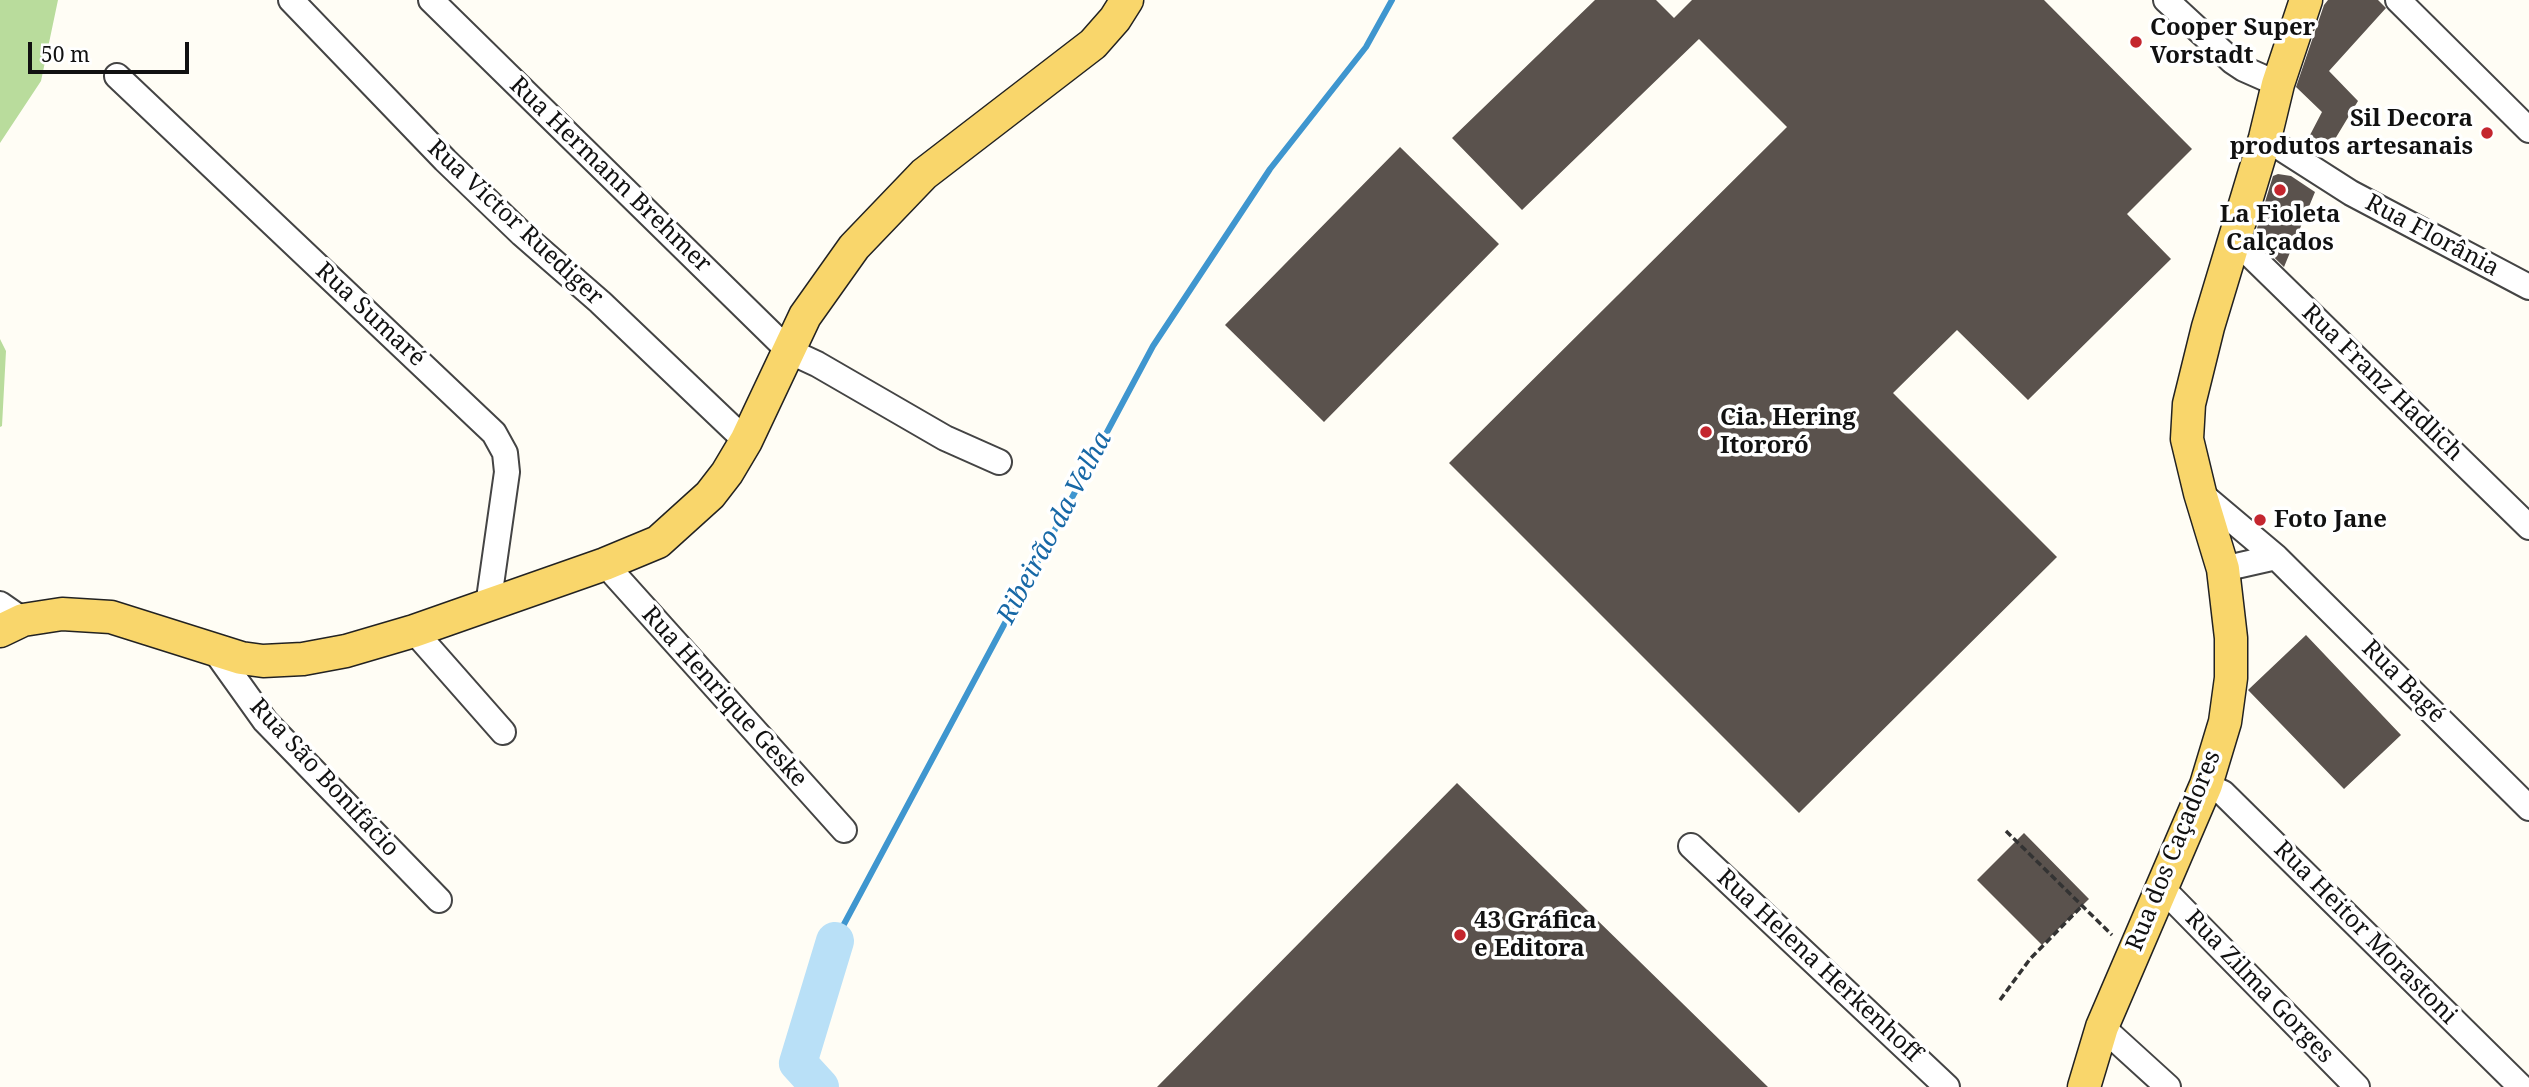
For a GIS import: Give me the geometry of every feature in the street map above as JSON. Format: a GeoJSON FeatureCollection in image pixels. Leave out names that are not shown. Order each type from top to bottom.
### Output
{"type":"FeatureCollection","features":[{"type":"Feature","properties":{"kind":"main road"},"geometry":{"type":"LineString","coordinates":[[8,618],[62,614],[111,617],[215,650],[263,661],[303,659],[346,651],[414,631],[605,564],[658,542],[710,495],[727,473],[746,441],[805,316],[854,247],[924,174],[1093,44],[1115,19],[1126,0]]}},
{"type":"Feature","properties":{"kind":"main road","name":"Rua dos Caçadores"},"geometry":{"type":"LineString","coordinates":[[2084,1087],[2102,1027],[2206,785],[2225,722],[2231,678],[2231,638],[2223,569],[2200,492],[2188,439],[2189,404],[2208,327],[2305,0]]}},
{"type":"Feature","properties":{"kind":"street","name":"Rua Victor Ruediger"},"geometry":{"type":"LineString","coordinates":[[291,0],[444,160],[522,234],[609,310],[746,441]]}},
{"type":"Feature","properties":{"kind":"street","name":"Rua Hermann Brehmer"},"geometry":{"type":"LineString","coordinates":[[431,0],[789,351],[817,364],[945,438],[999,462]]}},
{"type":"Feature","properties":{"kind":"street"},"geometry":{"type":"LineString","coordinates":[[2166,0],[2232,61],[2278,84]]}},
{"type":"Feature","properties":{"kind":"street"},"geometry":{"type":"LineString","coordinates":[[2398,0],[2529,130]]}},
{"type":"Feature","properties":{"kind":"street","name":"Rua Sumaré"},"geometry":{"type":"LineString","coordinates":[[117,76],[494,433],[505,453],[507,472],[488,606]]}},
{"type":"Feature","properties":{"kind":"street","name":"Rua Florânia"},"geometry":{"type":"LineString","coordinates":[[2265,138],[2351,193],[2529,288]]}},
{"type":"Feature","properties":{"kind":"street","name":"Rua Franz Hadlich"},"geometry":{"type":"LineString","coordinates":[[2235,240],[2529,527]]}},
{"type":"Feature","properties":{"kind":"street","name":"Rua Bagé"},"geometry":{"type":"LineString","coordinates":[[2200,492],[2276,556],[2529,808]]}},
{"type":"Feature","properties":{"kind":"street"},"geometry":{"type":"LineString","coordinates":[[2223,569],[2276,556]]}},
{"type":"Feature","properties":{"kind":"street","name":"Rua Henrique Geske"},"geometry":{"type":"LineString","coordinates":[[605,564],[844,830]]}},
{"type":"Feature","properties":{"kind":"street"},"geometry":{"type":"LineString","coordinates":[[414,631],[503,732]]}},
{"type":"Feature","properties":{"kind":"street","name":"Rua São Bonifácio"},"geometry":{"type":"LineString","coordinates":[[215,650],[265,722],[439,900]]}},
{"type":"Feature","properties":{"kind":"street","name":"Rua Heitor Morastoni"},"geometry":{"type":"LineString","coordinates":[[2206,785],[2223,793],[2521,1087]]}},
{"type":"Feature","properties":{"kind":"street","name":"Rua Helena Herkenhoff"},"geometry":{"type":"LineString","coordinates":[[1691,846],[1947,1087]]}},
{"type":"Feature","properties":{"kind":"street","name":"Rua Zilma Gorges"},"geometry":{"type":"LineString","coordinates":[[2161,887],[2357,1087]]}},
{"type":"Feature","properties":{"kind":"street"},"geometry":{"type":"LineString","coordinates":[[2102,1027],[2168,1087]]}},
{"type":"Feature","properties":{"kind":"path"},"geometry":{"type":"LineString","coordinates":[[2006,831],[2112,935]]}},
{"type":"Feature","properties":{"kind":"path"},"geometry":{"type":"LineString","coordinates":[[2000,1000],[2030,959],[2082,906]]}},
{"type":"Feature","properties":{"kind":"green space"},"geometry":{"type":"Polygon","coordinates":[[[0,0],[58,0],[41,81],[0,143],[0,0]]]}},
{"type":"Feature","properties":{"kind":"green space"},"geometry":{"type":"Polygon","coordinates":[[[0,339],[6,351],[0,427],[0,339]]]}},
{"type":"Feature","properties":{"kind":"building","name":"Cia. Hering Itororó"},"geometry":{"type":"Polygon","coordinates":[[[1595,0],[1656,0],[1674,18],[1692,0],[2044,0],[2192,149],[2127,214],[2171,259],[2028,400],[1957,330],[1893,393],[2057,557],[1799,813],[1449,463],[1787,127],[1699,39],[1522,210],[1452,138],[1595,0]]]}},
{"type":"Feature","properties":{"kind":"building"},"geometry":{"type":"Polygon","coordinates":[[[2328,0],[2378,0],[2386,8],[2329,71],[2358,101],[2329,149],[2310,135],[2322,112],[2296,87],[2328,0]]]}},
{"type":"Feature","properties":{"kind":"building"},"geometry":{"type":"Polygon","coordinates":[[[1400,147],[1499,244],[1324,422],[1225,325],[1400,147]]]}},
{"type":"Feature","properties":{"kind":"building"},"geometry":{"type":"Polygon","coordinates":[[[2273,176],[2291,176],[2315,192],[2284,267],[2254,238],[2273,176]]]}},
{"type":"Feature","properties":{"kind":"building"},"geometry":{"type":"Polygon","coordinates":[[[2306,635],[2401,735],[2344,789],[2248,690],[2306,635]]]}},
{"type":"Feature","properties":{"kind":"building","name":"43 Gráfica e Editora"},"geometry":{"type":"Polygon","coordinates":[[[1457,783],[1768,1087],[1157,1087],[1457,783]]]}},
{"type":"Feature","properties":{"kind":"building"},"geometry":{"type":"Polygon","coordinates":[[[2024,833],[2089,899],[2042,945],[1977,880],[2024,833]]]}},
{"type":"Feature","properties":{"kind":"waterway","name":"Ribeirão da Velha"},"geometry":{"type":"LineString","coordinates":[[835,941],[1153,346],[1270,169],[1366,47],[1392,0]]}},
{"type":"Feature","properties":{"kind":"waterway","name":"Ribeirão da Velha"},"geometry":{"type":"LineString","coordinates":[[820,1087],[798,1063],[835,941]]}},
{"type":"Feature","properties":{"kind":"place","name":"Cooper Super Vorstadt"},"geometry":{"type":"Point","coordinates":[2136,42]}},
{"type":"Feature","properties":{"kind":"place","name":"Sil Decora produtos artesanais"},"geometry":{"type":"Point","coordinates":[2487,133]}},
{"type":"Feature","properties":{"kind":"place","name":"La Fioleta Calçados"},"geometry":{"type":"Point","coordinates":[2280,190]}},
{"type":"Feature","properties":{"kind":"place","name":"Cia. Hering Itororó"},"geometry":{"type":"Point","coordinates":[1706,432]}},
{"type":"Feature","properties":{"kind":"place","name":"Foto Jane"},"geometry":{"type":"Point","coordinates":[2260,520]}},
{"type":"Feature","properties":{"kind":"place","name":"43 Gráfica e Editora"},"geometry":{"type":"Point","coordinates":[1460,935]}}]}
